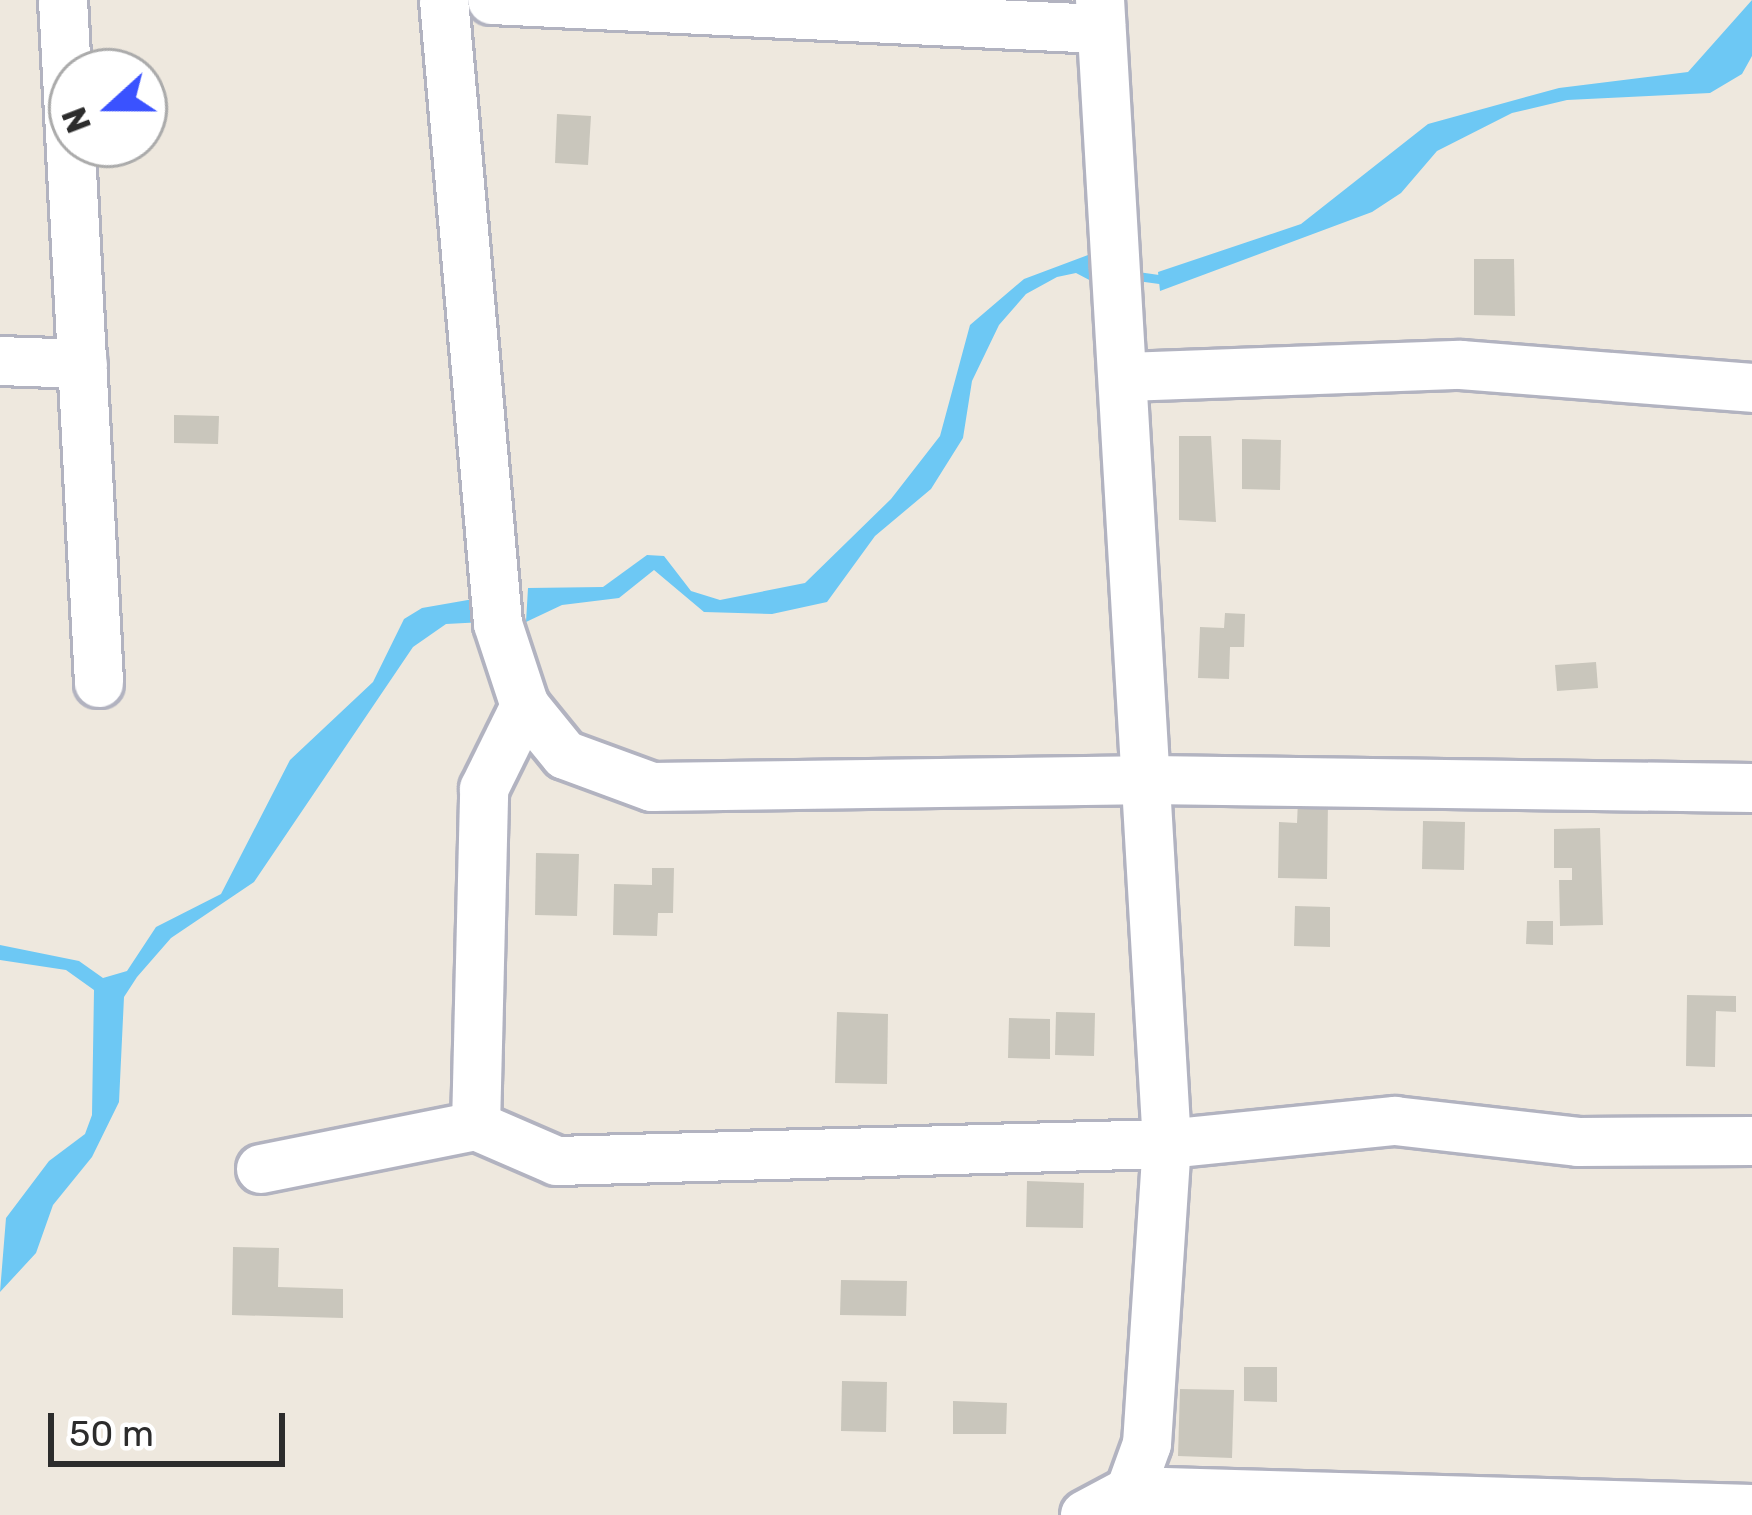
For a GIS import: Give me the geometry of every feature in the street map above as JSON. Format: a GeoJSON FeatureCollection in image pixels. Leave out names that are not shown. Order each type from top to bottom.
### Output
{"type":"FeatureCollection","features":[{"type":"Feature","properties":{"kind":"street"},"geometry":{"type":"LineString","coordinates":[[63,0],[100,682]]}},
{"type":"Feature","properties":{"kind":"street"},"geometry":{"type":"LineString","coordinates":[[444,0],[497,612],[525,706],[565,755],[652,787],[1149,780],[1752,788]]}},
{"type":"Feature","properties":{"kind":"street"},"geometry":{"type":"LineString","coordinates":[[492,0],[1101,15],[1167,1144],[1147,1444],[1130,1490]]}},
{"type":"Feature","properties":{"kind":"street"},"geometry":{"type":"LineString","coordinates":[[0,361],[83,364]]}},
{"type":"Feature","properties":{"kind":"street"},"geometry":{"type":"LineString","coordinates":[[1123,362],[1461,365],[1752,388]]}},
{"type":"Feature","properties":{"kind":"street"},"geometry":{"type":"LineString","coordinates":[[476,1126],[484,790],[525,706]]}},
{"type":"Feature","properties":{"kind":"street"},"geometry":{"type":"LineString","coordinates":[[261,1169],[476,1126],[557,1161],[1167,1144],[1395,1120],[1578,1142],[1752,1141]]}},
{"type":"Feature","properties":{"kind":"street"},"geometry":{"type":"LineString","coordinates":[[1085,1515],[1130,1490],[1752,1509]]}},
{"type":"Feature","properties":{"kind":"water"},"geometry":{"type":"Polygon","coordinates":[[[1752,0],[1752,56],[1742,74],[1710,93],[1567,100],[1512,113],[1437,151],[1401,193],[1372,212],[1160,291],[1158,272],[1301,224],[1428,124],[1559,88],[1688,72],[1752,0]]]}},
{"type":"Feature","properties":{"kind":"water"},"geometry":{"type":"Polygon","coordinates":[[[1096,252],[1095,283],[1076,273],[1057,277],[1026,294],[999,325],[972,381],[963,438],[931,489],[875,536],[827,602],[772,614],[704,612],[654,570],[619,598],[562,605],[526,622],[528,588],[603,587],[647,555],[664,556],[691,591],[720,600],[805,583],[891,499],[940,436],[970,325],[1024,279],[1096,252]]]}},
{"type":"Feature","properties":{"kind":"water"},"geometry":{"type":"Polygon","coordinates":[[[485,597],[484,622],[446,624],[413,647],[254,882],[171,938],[137,977],[124,997],[119,1102],[92,1157],[53,1205],[36,1253],[0,1292],[6,1218],[49,1161],[85,1134],[92,1115],[94,990],[66,970],[0,960],[0,945],[79,961],[103,978],[127,971],[156,927],[221,894],[290,760],[373,682],[404,619],[422,608],[485,597]]]}},
{"type":"Feature","properties":{"kind":"building"},"geometry":{"type":"Polygon","coordinates":[[[557,114],[591,116],[588,165],[555,163],[557,114]]]}},
{"type":"Feature","properties":{"kind":"building"},"geometry":{"type":"Polygon","coordinates":[[[1474,259],[1514,259],[1515,316],[1474,315],[1474,259]]]}},
{"type":"Feature","properties":{"kind":"building"},"geometry":{"type":"Polygon","coordinates":[[[174,415],[219,416],[218,444],[174,443],[174,415]]]}},
{"type":"Feature","properties":{"kind":"building"},"geometry":{"type":"Polygon","coordinates":[[[1179,436],[1211,436],[1216,522],[1179,520],[1179,436]]]}},
{"type":"Feature","properties":{"kind":"building"},"geometry":{"type":"Polygon","coordinates":[[[1242,439],[1281,440],[1280,490],[1242,489],[1242,439]]]}},
{"type":"Feature","properties":{"kind":"building"},"geometry":{"type":"Polygon","coordinates":[[[1225,613],[1245,614],[1244,647],[1230,647],[1229,679],[1198,678],[1200,627],[1224,628],[1225,613]]]}},
{"type":"Feature","properties":{"kind":"building"},"geometry":{"type":"Polygon","coordinates":[[[1596,662],[1598,688],[1557,691],[1555,665],[1596,662]]]}},
{"type":"Feature","properties":{"kind":"building"},"geometry":{"type":"Polygon","coordinates":[[[1298,800],[1328,801],[1327,879],[1278,878],[1279,822],[1297,823],[1298,800]]]}},
{"type":"Feature","properties":{"kind":"building"},"geometry":{"type":"Polygon","coordinates":[[[1423,821],[1465,822],[1464,870],[1422,869],[1423,821]]]}},
{"type":"Feature","properties":{"kind":"building"},"geometry":{"type":"Polygon","coordinates":[[[1600,828],[1603,925],[1560,926],[1559,880],[1572,880],[1572,868],[1554,868],[1554,829],[1600,828]]]}},
{"type":"Feature","properties":{"kind":"building"},"geometry":{"type":"Polygon","coordinates":[[[536,853],[579,854],[577,916],[535,915],[536,853]]]}},
{"type":"Feature","properties":{"kind":"building"},"geometry":{"type":"Polygon","coordinates":[[[652,868],[674,868],[673,913],[658,913],[657,936],[613,935],[614,884],[652,885],[652,868]]]}},
{"type":"Feature","properties":{"kind":"building"},"geometry":{"type":"Polygon","coordinates":[[[1295,906],[1330,907],[1330,947],[1294,946],[1295,906]]]}},
{"type":"Feature","properties":{"kind":"building"},"geometry":{"type":"Polygon","coordinates":[[[1527,921],[1553,921],[1553,945],[1526,944],[1527,921]]]}},
{"type":"Feature","properties":{"kind":"building"},"geometry":{"type":"Polygon","coordinates":[[[1687,995],[1736,996],[1736,1012],[1716,1011],[1715,1067],[1686,1066],[1687,995]]]}},
{"type":"Feature","properties":{"kind":"building"},"geometry":{"type":"Polygon","coordinates":[[[837,1012],[888,1014],[887,1084],[835,1083],[837,1012]]]}},
{"type":"Feature","properties":{"kind":"building"},"geometry":{"type":"Polygon","coordinates":[[[1056,1012],[1095,1013],[1094,1056],[1055,1055],[1056,1012]]]}},
{"type":"Feature","properties":{"kind":"building"},"geometry":{"type":"Polygon","coordinates":[[[1009,1018],[1050,1019],[1050,1059],[1008,1058],[1009,1018]]]}},
{"type":"Feature","properties":{"kind":"building"},"geometry":{"type":"Polygon","coordinates":[[[1027,1181],[1084,1183],[1083,1228],[1026,1227],[1027,1181]]]}},
{"type":"Feature","properties":{"kind":"building"},"geometry":{"type":"Polygon","coordinates":[[[233,1247],[279,1248],[278,1287],[343,1289],[343,1318],[232,1315],[233,1247]]]}},
{"type":"Feature","properties":{"kind":"building"},"geometry":{"type":"Polygon","coordinates":[[[841,1280],[907,1281],[906,1316],[840,1315],[841,1280]]]}},
{"type":"Feature","properties":{"kind":"building"},"geometry":{"type":"Polygon","coordinates":[[[1244,1367],[1277,1367],[1277,1402],[1244,1401],[1244,1367]]]}},
{"type":"Feature","properties":{"kind":"building"},"geometry":{"type":"Polygon","coordinates":[[[842,1381],[887,1382],[886,1432],[841,1431],[842,1381]]]}},
{"type":"Feature","properties":{"kind":"building"},"geometry":{"type":"Polygon","coordinates":[[[1180,1389],[1234,1390],[1232,1458],[1178,1456],[1180,1389]]]}},
{"type":"Feature","properties":{"kind":"building"},"geometry":{"type":"Polygon","coordinates":[[[953,1401],[1007,1403],[1006,1434],[953,1434],[953,1401]]]}},
{"type":"Feature","properties":{"kind":"waterway"},"geometry":{"type":"LineString","coordinates":[[1130,275],[1167,280]]}}]}
